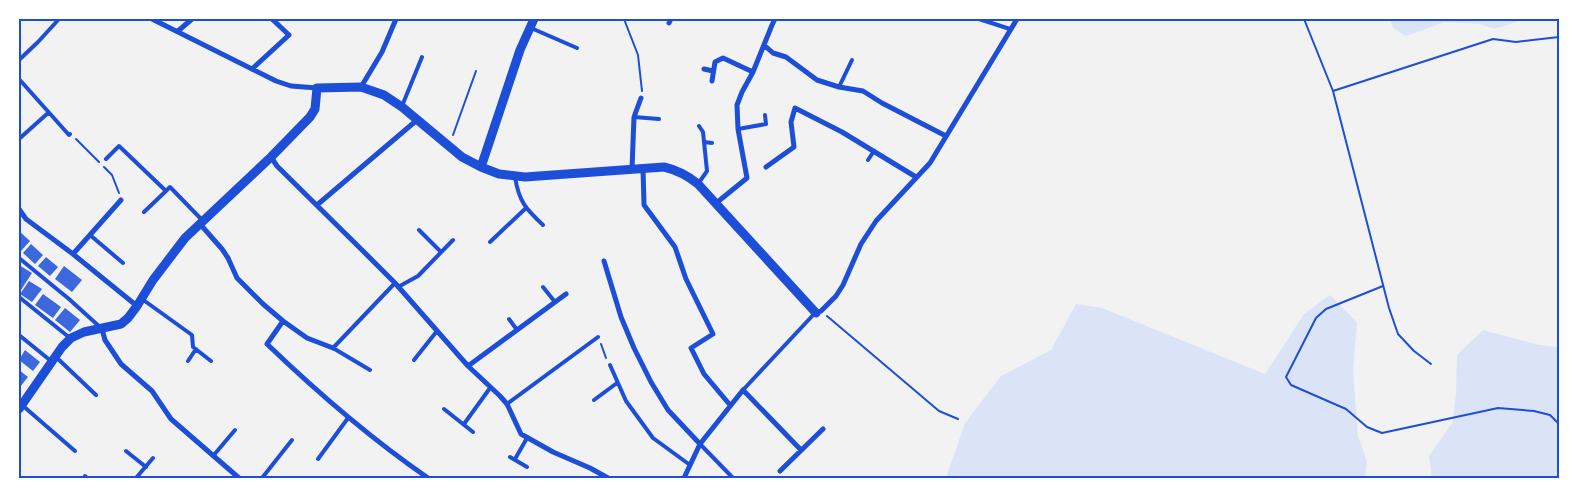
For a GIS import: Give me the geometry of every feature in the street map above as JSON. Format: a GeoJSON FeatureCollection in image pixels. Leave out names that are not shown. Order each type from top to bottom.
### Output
{"type":"FeatureCollection","features":[{"type":"Feature","properties":{"kind":"street"},"geometry":{"type":"LineString","coordinates":[[152,19],[276,81],[291,86],[317,88],[361,87],[384,95],[402,107],[462,157],[499,174],[515,177],[643,168],[664,167],[675,169],[698,184],[818,312],[836,296],[862,244],[876,221],[930,162],[1016,19]]}},
{"type":"Feature","properties":{"kind":"street"},"geometry":{"type":"LineString","coordinates":[[178,31],[192,19]]}},
{"type":"Feature","properties":{"kind":"street"},"geometry":{"type":"LineString","coordinates":[[252,69],[289,35],[273,19]]}},
{"type":"Feature","properties":{"kind":"street"},"geometry":{"type":"LineString","coordinates":[[361,87],[382,52],[396,19]]}},
{"type":"Feature","properties":{"kind":"street"},"geometry":{"type":"LineString","coordinates":[[481,167],[520,50],[534,19]]}},
{"type":"Feature","properties":{"kind":"street"},"geometry":{"type":"LineString","coordinates":[[715,204],[747,178],[738,129],[737,105],[776,19]]}},
{"type":"Feature","properties":{"kind":"street"},"geometry":{"type":"LineString","coordinates":[[764,45],[773,53],[786,57],[818,80],[839,87],[863,91],[946,136]]}},
{"type":"Feature","properties":{"kind":"street"},"geometry":{"type":"LineString","coordinates":[[712,81],[714,62],[723,58],[753,72]]}},
{"type":"Feature","properties":{"kind":"street"},"geometry":{"type":"LineString","coordinates":[[704,70],[713,72]]}},
{"type":"Feature","properties":{"kind":"street"},"geometry":{"type":"LineString","coordinates":[[20,407],[53,358],[71,338],[84,332],[121,324],[128,318],[140,303],[153,280],[185,238],[271,157],[310,117],[315,109],[317,88]]}},
{"type":"Feature","properties":{"kind":"street"},"geometry":{"type":"LineString","coordinates":[[632,169],[634,117],[641,98]]}},
{"type":"Feature","properties":{"kind":"street"},"geometry":{"type":"LineString","coordinates":[[766,167],[794,147],[791,122],[795,108],[835,128],[916,177]]}},
{"type":"Feature","properties":{"kind":"street"},"geometry":{"type":"LineString","coordinates":[[317,205],[417,120]]}},
{"type":"Feature","properties":{"kind":"street"},"geometry":{"type":"LineString","coordinates":[[271,157],[277,166],[397,285],[468,366],[500,396],[521,434],[553,452],[608,478]]}},
{"type":"Feature","properties":{"kind":"street"},"geometry":{"type":"LineString","coordinates":[[643,168],[644,205],[675,247],[686,279],[713,334],[691,348],[704,374],[730,405]]}},
{"type":"Feature","properties":{"kind":"street"},"geometry":{"type":"LineString","coordinates":[[73,254],[121,200]]}},
{"type":"Feature","properties":{"kind":"street"},"geometry":{"type":"LineString","coordinates":[[19,209],[26,219],[140,303]]}},
{"type":"Feature","properties":{"kind":"street"},"geometry":{"type":"LineString","coordinates":[[201,222],[228,258],[237,278],[263,304],[307,338],[333,348]]}},
{"type":"Feature","properties":{"kind":"street"},"geometry":{"type":"LineString","coordinates":[[604,261],[621,317],[643,365],[668,410],[700,444]]}},
{"type":"Feature","properties":{"kind":"street"},"geometry":{"type":"LineString","coordinates":[[468,366],[566,294]]}},
{"type":"Feature","properties":{"kind":"street"},"geometry":{"type":"LineString","coordinates":[[283,321],[267,344],[348,418],[428,478]]}},
{"type":"Feature","properties":{"kind":"street"},"geometry":{"type":"LineString","coordinates":[[102,329],[105,340],[121,364],[152,391],[171,419],[238,478]]}},
{"type":"Feature","properties":{"kind":"street"},"geometry":{"type":"LineString","coordinates":[[684,478],[700,444],[743,390],[801,450]]}},
{"type":"Feature","properties":{"kind":"street"},"geometry":{"type":"LineString","coordinates":[[780,470],[823,429]]}},
{"type":"Feature","properties":{"kind":"lane"},"geometry":{"type":"LineString","coordinates":[[19,60],[59,19]]}},
{"type":"Feature","properties":{"kind":"lane"},"geometry":{"type":"LineString","coordinates":[[979,19],[1010,30]]}},
{"type":"Feature","properties":{"kind":"lane"},"geometry":{"type":"LineString","coordinates":[[530,28],[577,48]]}},
{"type":"Feature","properties":{"kind":"lane"},"geometry":{"type":"LineString","coordinates":[[402,107],[422,57]]}},
{"type":"Feature","properties":{"kind":"lane"},"geometry":{"type":"LineString","coordinates":[[839,87],[852,60]]}},
{"type":"Feature","properties":{"kind":"lane"},"geometry":{"type":"LineString","coordinates":[[19,79],[48,113],[70,134]]}},
{"type":"Feature","properties":{"kind":"lane"},"geometry":{"type":"LineString","coordinates":[[19,139],[48,113]]}},
{"type":"Feature","properties":{"kind":"lane"},"geometry":{"type":"LineString","coordinates":[[738,129],[766,124],[765,115]]}},
{"type":"Feature","properties":{"kind":"lane"},"geometry":{"type":"LineString","coordinates":[[634,117],[659,119]]}},
{"type":"Feature","properties":{"kind":"lane"},"geometry":{"type":"LineString","coordinates":[[698,184],[707,171],[703,132],[699,126]]}},
{"type":"Feature","properties":{"kind":"lane"},"geometry":{"type":"LineString","coordinates":[[704,142],[712,143]]}},
{"type":"Feature","properties":{"kind":"lane"},"geometry":{"type":"LineString","coordinates":[[106,159],[119,146],[166,191]]}},
{"type":"Feature","properties":{"kind":"lane"},"geometry":{"type":"LineString","coordinates":[[868,160],[874,151]]}},
{"type":"Feature","properties":{"kind":"lane"},"geometry":{"type":"LineString","coordinates":[[515,177],[516,186],[526,208],[543,225]]}},
{"type":"Feature","properties":{"kind":"lane"},"geometry":{"type":"LineString","coordinates":[[144,212],[170,187],[201,222]]}},
{"type":"Feature","properties":{"kind":"lane"},"geometry":{"type":"LineString","coordinates":[[490,242],[526,208]]}},
{"type":"Feature","properties":{"kind":"lane"},"geometry":{"type":"LineString","coordinates":[[419,230],[441,252]]}},
{"type":"Feature","properties":{"kind":"lane"},"geometry":{"type":"LineString","coordinates":[[90,234],[123,263]]}},
{"type":"Feature","properties":{"kind":"lane"},"geometry":{"type":"LineString","coordinates":[[370,370],[333,348],[397,285],[418,276],[453,240]]}},
{"type":"Feature","properties":{"kind":"lane"},"geometry":{"type":"LineString","coordinates":[[19,258],[102,329]]}},
{"type":"Feature","properties":{"kind":"lane"},"geometry":{"type":"LineString","coordinates":[[543,287],[555,302]]}},
{"type":"Feature","properties":{"kind":"lane"},"geometry":{"type":"LineString","coordinates":[[19,297],[71,338]]}},
{"type":"Feature","properties":{"kind":"lane"},"geometry":{"type":"LineString","coordinates":[[140,303],[192,335],[193,347],[211,361]]}},
{"type":"Feature","properties":{"kind":"lane"},"geometry":{"type":"LineString","coordinates":[[743,390],[818,312]]}},
{"type":"Feature","properties":{"kind":"lane"},"geometry":{"type":"LineString","coordinates":[[509,319],[517,330]]}},
{"type":"Feature","properties":{"kind":"lane"},"geometry":{"type":"LineString","coordinates":[[414,360],[436,331]]}},
{"type":"Feature","properties":{"kind":"lane"},"geometry":{"type":"LineString","coordinates":[[19,335],[53,358],[96,395]]}},
{"type":"Feature","properties":{"kind":"lane"},"geometry":{"type":"LineString","coordinates":[[506,404],[598,337]]}},
{"type":"Feature","properties":{"kind":"lane"},"geometry":{"type":"LineString","coordinates":[[188,361],[196,350]]}},
{"type":"Feature","properties":{"kind":"lane"},"geometry":{"type":"LineString","coordinates":[[610,366],[626,401],[653,438],[690,465]]}},
{"type":"Feature","properties":{"kind":"lane"},"geometry":{"type":"LineString","coordinates":[[594,400],[617,383]]}},
{"type":"Feature","properties":{"kind":"lane"},"geometry":{"type":"LineString","coordinates":[[464,424],[490,388]]}},
{"type":"Feature","properties":{"kind":"lane"},"geometry":{"type":"LineString","coordinates":[[20,407],[75,451]]}},
{"type":"Feature","properties":{"kind":"lane"},"geometry":{"type":"LineString","coordinates":[[444,409],[473,432]]}},
{"type":"Feature","properties":{"kind":"lane"},"geometry":{"type":"LineString","coordinates":[[318,459],[348,418]]}},
{"type":"Feature","properties":{"kind":"lane"},"geometry":{"type":"LineString","coordinates":[[213,456],[235,430]]}},
{"type":"Feature","properties":{"kind":"lane"},"geometry":{"type":"LineString","coordinates":[[515,460],[527,438]]}},
{"type":"Feature","properties":{"kind":"lane"},"geometry":{"type":"LineString","coordinates":[[262,478],[292,440]]}},
{"type":"Feature","properties":{"kind":"lane"},"geometry":{"type":"LineString","coordinates":[[700,444],[733,478]]}},
{"type":"Feature","properties":{"kind":"lane"},"geometry":{"type":"LineString","coordinates":[[126,451],[146,467]]}},
{"type":"Feature","properties":{"kind":"lane"},"geometry":{"type":"LineString","coordinates":[[510,457],[528,467]]}},
{"type":"Feature","properties":{"kind":"lane"},"geometry":{"type":"LineString","coordinates":[[136,478],[153,458]]}},
{"type":"Feature","properties":{"kind":"path"},"geometry":{"type":"LineString","coordinates":[[624,19],[638,55],[642,86],[641,98]]}},
{"type":"Feature","properties":{"kind":"path"},"geometry":{"type":"LineString","coordinates":[[1304,19],[1334,91],[1383,286],[1398,334],[1414,351],[1431,364]]}},
{"type":"Feature","properties":{"kind":"path"},"geometry":{"type":"LineString","coordinates":[[1334,91],[1492,39],[1516,42],[1559,36]]}},
{"type":"Feature","properties":{"kind":"path"},"geometry":{"type":"LineString","coordinates":[[449,146],[476,71]]}},
{"type":"Feature","properties":{"kind":"path"},"geometry":{"type":"LineString","coordinates":[[70,134],[112,175],[121,200]]}},
{"type":"Feature","properties":{"kind":"path"},"geometry":{"type":"LineString","coordinates":[[1383,286],[1326,309],[1316,318],[1286,377],[1291,385],[1346,410],[1367,427],[1382,433],[1498,408],[1534,411],[1550,415],[1559,424]]}},
{"type":"Feature","properties":{"kind":"path"},"geometry":{"type":"LineString","coordinates":[[818,312],[939,411],[958,418]]}},
{"type":"Feature","properties":{"kind":"path"},"geometry":{"type":"LineString","coordinates":[[598,337],[610,366]]}},
{"type":"Feature","properties":{"kind":"shaded area"},"geometry":{"type":"Polygon","coordinates":[[[1390,19],[1521,19],[1495,29],[1479,24],[1445,22],[1406,36],[1393,28],[1390,19]]]}},
{"type":"Feature","properties":{"kind":"shaded area"},"geometry":{"type":"Polygon","coordinates":[[[1330,295],[1357,322],[1353,370],[1358,436],[1367,461],[1365,478],[946,478],[965,423],[1001,376],[1051,350],[1076,304],[1102,308],[1265,374],[1304,314],[1330,295]]]}},
{"type":"Feature","properties":{"kind":"shaded area"},"geometry":{"type":"Polygon","coordinates":[[[1483,330],[1539,345],[1559,347],[1559,478],[1432,478],[1429,456],[1453,422],[1457,355],[1483,330]]]}},
{"type":"Feature","properties":{"kind":"building"},"geometry":{"type":"Polygon","coordinates":[[[19,231],[30,241],[21,251],[19,249],[19,231]]]}},
{"type":"Feature","properties":{"kind":"building"},"geometry":{"type":"Polygon","coordinates":[[[31,244],[43,255],[35,264],[23,253],[31,244]]]}},
{"type":"Feature","properties":{"kind":"building"},"geometry":{"type":"Polygon","coordinates":[[[46,257],[58,267],[50,276],[38,266],[46,257]]]}},
{"type":"Feature","properties":{"kind":"building"},"geometry":{"type":"Polygon","coordinates":[[[19,265],[32,273],[19,293],[19,265]]]}},
{"type":"Feature","properties":{"kind":"building"},"geometry":{"type":"Polygon","coordinates":[[[64,266],[82,280],[72,292],[55,279],[64,266]]]}},
{"type":"Feature","properties":{"kind":"building"},"geometry":{"type":"Polygon","coordinates":[[[29,281],[42,289],[32,302],[20,294],[29,281]]]}},
{"type":"Feature","properties":{"kind":"building"},"geometry":{"type":"Polygon","coordinates":[[[43,294],[61,307],[53,318],[35,305],[43,294]]]}},
{"type":"Feature","properties":{"kind":"building"},"geometry":{"type":"Polygon","coordinates":[[[65,308],[80,320],[70,332],[55,320],[65,308]]]}},
{"type":"Feature","properties":{"kind":"building"},"geometry":{"type":"Polygon","coordinates":[[[25,350],[40,362],[33,371],[19,360],[25,350]]]}},
{"type":"Feature","properties":{"kind":"building"},"geometry":{"type":"Polygon","coordinates":[[[19,370],[28,377],[20,387],[19,386],[19,370]]]}}]}
